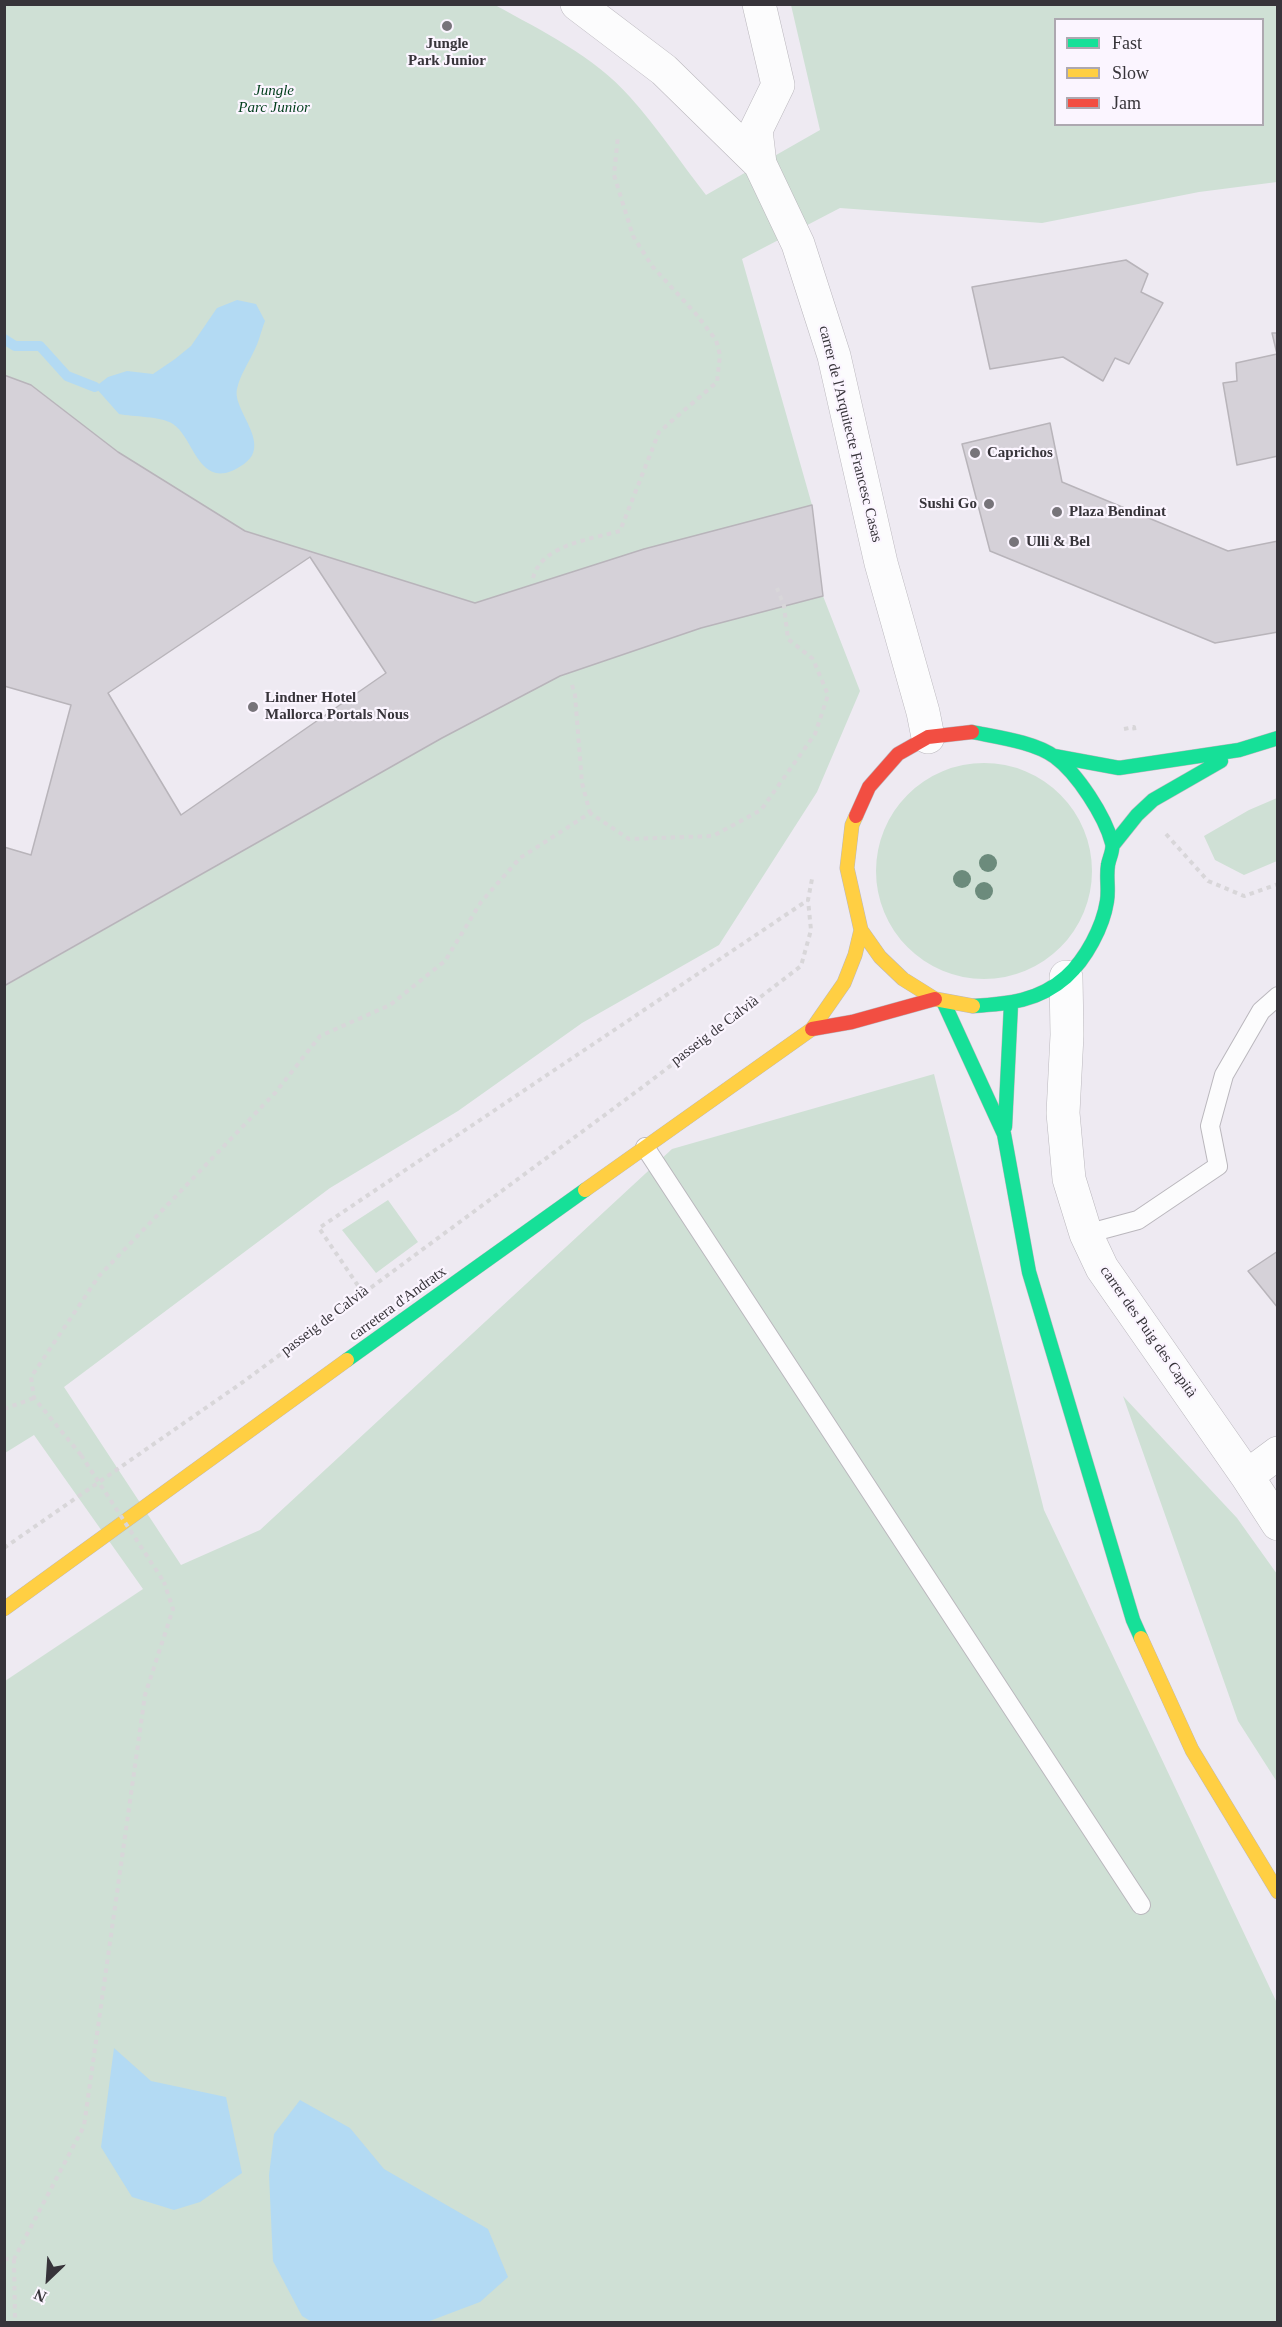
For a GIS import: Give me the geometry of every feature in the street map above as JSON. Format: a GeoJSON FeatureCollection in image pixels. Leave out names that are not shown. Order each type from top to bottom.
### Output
{"type":"FeatureCollection","features":[{"type":"Feature","properties":{"kind":"main road"},"geometry":{"type":"LineString","coordinates":[[1239,750],[1153,800],[1137,815],[1113,845],[1108,865],[1107,902],[1095,937],[1066,977],[1034,997],[1011,1004],[970,1006],[939,1000],[903,979],[880,957],[861,930],[847,868],[852,825],[869,787],[898,754],[928,737],[972,732],[1018,741],[1054,756],[1119,768],[1239,750],[1278,738]]}},
{"type":"Feature","properties":{"kind":"main road"},"geometry":{"type":"LineString","coordinates":[[1054,756],[1085,789],[1113,845]]}},
{"type":"Feature","properties":{"kind":"main road","name":"carretera d'Andratx"},"geometry":{"type":"LineString","coordinates":[[4,1610],[92,1544],[645,1146],[812,1029],[844,982],[855,955],[861,930]]}},
{"type":"Feature","properties":{"kind":"main road"},"geometry":{"type":"LineString","coordinates":[[939,1000],[1004,1134]]}},
{"type":"Feature","properties":{"kind":"main road","name":"carretera d'Andratx"},"geometry":{"type":"LineString","coordinates":[[812,1029],[852,1022],[939,1000]]}},
{"type":"Feature","properties":{"kind":"main road"},"geometry":{"type":"LineString","coordinates":[[1011,1004],[1004,1134],[1029,1272],[1133,1620],[1192,1750],[1278,1892]]}},
{"type":"Feature","properties":{"kind":"street","name":"carrer de l'Arquitecte Francesc Casas"},"geometry":{"type":"LineString","coordinates":[[578,4],[664,70],[760,164],[798,244],[834,356],[881,563],[928,737]]}},
{"type":"Feature","properties":{"kind":"street"},"geometry":{"type":"LineString","coordinates":[[759,4],[778,85],[756,130],[760,164]]}},
{"type":"Feature","properties":{"kind":"street","name":"carrer des Puig des Capità"},"geometry":{"type":"LineString","coordinates":[[1066,977],[1067,1035],[1063,1113],[1069,1179],[1086,1234],[1102,1268],[1278,1524]]}},
{"type":"Feature","properties":{"kind":"street"},"geometry":{"type":"LineString","coordinates":[[1247,1476],[1278,1454]]}},
{"type":"Feature","properties":{"kind":"lane"},"geometry":{"type":"LineString","coordinates":[[1086,1234],[1138,1220],[1218,1166],[1210,1126],[1224,1075],[1261,1011],[1278,996]]}},
{"type":"Feature","properties":{"kind":"lane"},"geometry":{"type":"LineString","coordinates":[[645,1146],[1142,1905]]}},
{"type":"Feature","properties":{"kind":"path"},"geometry":{"type":"LineString","coordinates":[[533,578],[535,571],[547,556],[570,546],[620,531],[660,432],[717,382],[720,355],[716,340],[696,314],[652,266],[633,236],[614,175],[618,136]]}},
{"type":"Feature","properties":{"kind":"path"},"geometry":{"type":"LineString","coordinates":[[572,685],[575,695],[582,783],[590,813],[629,838],[713,836],[761,810],[815,734],[828,695],[813,658],[788,639],[784,606],[777,588]]}},
{"type":"Feature","properties":{"kind":"path"},"geometry":{"type":"LineString","coordinates":[[1118,731],[1134,727],[1143,766]]}},
{"type":"Feature","properties":{"kind":"path"},"geometry":{"type":"LineString","coordinates":[[1153,800],[1162,829],[1208,881],[1244,896],[1278,884]]}},
{"type":"Feature","properties":{"kind":"path"},"geometry":{"type":"LineString","coordinates":[[15,2322],[14,2259],[84,2126],[145,1695],[173,1609],[164,1582],[81,1455],[34,1398],[32,1377],[99,1276],[275,1093],[320,1036],[390,1005],[445,961],[481,902],[519,858],[590,813]]}},
{"type":"Feature","properties":{"kind":"path","name":"passeig de Calvià"},"geometry":{"type":"LineString","coordinates":[[4,1548],[243,1382],[644,1086],[801,966],[812,930],[808,900],[812,877]]}},
{"type":"Feature","properties":{"kind":"path"},"geometry":{"type":"LineString","coordinates":[[363,1293],[319,1228],[808,900]]}},
{"type":"Feature","properties":{"kind":"path"},"geometry":{"type":"LineString","coordinates":[[4,1409],[34,1398]]}},
{"type":"Feature","properties":{"kind":"path"},"geometry":{"type":"LineString","coordinates":[[4,2259],[14,2259]]}},
{"type":"Feature","properties":{"kind":"green space","name":"Jungle Parc Junior"},"geometry":{"type":"Polygon","coordinates":[[[4,5],[495,5],[567,45],[616,82],[650,120],[706,195],[820,130],[791,5],[1277,5],[1277,182],[1199,192],[1042,223],[840,208],[742,259],[812,505],[644,549],[475,603],[245,531],[118,452],[31,385],[5,375],[4,5]]]}},
{"type":"Feature","properties":{"kind":"green space"},"geometry":{"type":"Polygon","coordinates":[[[823,596],[860,691],[817,792],[719,945],[582,1023],[458,1111],[330,1188],[64,1387],[181,1565],[260,1530],[672,1149],[934,1074],[1044,1510],[1277,2003],[1277,2322],[5,2322],[5,1681],[143,1589],[34,1435],[5,1453],[5,986],[442,738],[560,676],[701,628],[823,596]]]}},
{"type":"Feature","properties":{"kind":"green space"},"geometry":{"type":"Polygon","coordinates":[[[984,763],[1005,765],[1025,771],[1044,781],[1060,795],[1074,811],[1084,830],[1090,850],[1092,871],[1090,892],[1084,912],[1074,931],[1060,947],[1044,961],[1025,971],[1005,977],[984,979],[963,977],[943,971],[924,961],[908,947],[894,931],[884,912],[878,892],[876,871],[878,850],[884,830],[894,811],[908,795],[924,781],[943,771],[963,765],[984,763]]]}},
{"type":"Feature","properties":{"kind":"green space"},"geometry":{"type":"Polygon","coordinates":[[[1277,798],[1277,861],[1244,875],[1215,860],[1204,836],[1249,810],[1277,798]]]}},
{"type":"Feature","properties":{"kind":"green space"},"geometry":{"type":"Polygon","coordinates":[[[388,1200],[418,1242],[376,1273],[342,1230],[388,1200]]]}},
{"type":"Feature","properties":{"kind":"green space"},"geometry":{"type":"Polygon","coordinates":[[[1123,1396],[1237,1518],[1277,1574],[1277,1782],[1238,1721],[1123,1396]]]}},
{"type":"Feature","properties":{"kind":"water"},"geometry":{"type":"Polygon","coordinates":[[[237,300],[256,304],[265,321],[237,389],[237,397],[250,427],[254,447],[252,456],[244,464],[229,472],[217,473],[208,469],[200,461],[181,431],[173,424],[154,418],[119,414],[95,387],[108,377],[127,371],[153,374],[191,346],[217,308],[237,300]]]}},
{"type":"Feature","properties":{"kind":"water"},"geometry":{"type":"Polygon","coordinates":[[[114,2048],[151,2081],[226,2097],[242,2173],[200,2202],[174,2210],[132,2197],[101,2147],[114,2048]]]}},
{"type":"Feature","properties":{"kind":"water"},"geometry":{"type":"Polygon","coordinates":[[[300,2100],[350,2128],[384,2169],[488,2229],[508,2277],[480,2302],[427,2322],[312,2322],[302,2316],[273,2261],[269,2175],[274,2134],[300,2100]]]}},
{"type":"Feature","properties":{"kind":"building"},"geometry":{"type":"Polygon","coordinates":[[[1126,260],[1148,274],[1141,292],[1163,303],[1129,364],[1115,358],[1103,381],[1063,357],[990,369],[972,287],[1126,260]]]}},
{"type":"Feature","properties":{"kind":"building"},"geometry":{"type":"Polygon","coordinates":[[[1272,333],[1278,333],[1278,456],[1237,465],[1223,383],[1237,381],[1236,363],[1277,354],[1272,333]]]}},
{"type":"Feature","properties":{"kind":"building","name":"Lindner Hotel Mallorca Portals Nous"},"geometry":{"type":"Polygon","coordinates":[[[4,375],[31,385],[118,452],[245,531],[475,603],[644,549],[812,505],[823,596],[701,628],[560,676],[442,738],[4,986],[4,375]]]}},
{"type":"Feature","properties":{"kind":"building","name":"Plaza Bendinat"},"geometry":{"type":"Polygon","coordinates":[[[1050,423],[1062,482],[1228,551],[1278,541],[1278,632],[1215,643],[990,551],[962,444],[1050,423]]]}},
{"type":"Feature","properties":{"kind":"building"},"geometry":{"type":"Polygon","coordinates":[[[310,557],[386,673],[181,815],[108,693],[310,557]]]}},
{"type":"Feature","properties":{"kind":"building"},"geometry":{"type":"Polygon","coordinates":[[[4,686],[71,705],[31,855],[4,847],[4,686]]]}},
{"type":"Feature","properties":{"kind":"building"},"geometry":{"type":"Polygon","coordinates":[[[1278,1251],[1278,1308],[1248,1271],[1278,1251]]]}},
{"type":"Feature","properties":{"kind":"waterway"},"geometry":{"type":"LineString","coordinates":[[4,339],[15,346],[40,346],[67,376],[95,387]]}},
{"type":"Feature","properties":{"kind":"traffic: fast"},"geometry":{"type":"LineString","coordinates":[[972,732],[1037,747],[1055,757],[1072,773],[1089,796],[1103,820],[1112,846],[1107,870],[1107,901],[1102,921],[1087,952],[1073,970],[1056,985],[1034,996],[999,1004],[973,1006]]}},
{"type":"Feature","properties":{"kind":"traffic: fast"},"geometry":{"type":"LineString","coordinates":[[1054,756],[1119,768],[1239,750],[1278,738]]}},
{"type":"Feature","properties":{"kind":"traffic: fast"},"geometry":{"type":"LineString","coordinates":[[1113,845],[1137,815],[1153,800],[1221,761]]}},
{"type":"Feature","properties":{"kind":"traffic: fast"},"geometry":{"type":"LineString","coordinates":[[943,1001],[1004,1134]]}},
{"type":"Feature","properties":{"kind":"traffic: fast"},"geometry":{"type":"LineString","coordinates":[[1005,1127],[1011,1004]]}},
{"type":"Feature","properties":{"kind":"traffic: fast"},"geometry":{"type":"LineString","coordinates":[[1004,1134],[1029,1272],[1133,1620],[1141,1638]]}},
{"type":"Feature","properties":{"kind":"traffic: fast"},"geometry":{"type":"LineString","coordinates":[[347,1360],[585,1190]]}},
{"type":"Feature","properties":{"kind":"traffic: slow"},"geometry":{"type":"LineString","coordinates":[[856,816],[852,825],[847,868],[861,930],[880,957],[903,979],[935,999],[973,1006]]}},
{"type":"Feature","properties":{"kind":"traffic: slow"},"geometry":{"type":"LineString","coordinates":[[585,1190],[812,1029],[844,983],[855,955],[861,930]]}},
{"type":"Feature","properties":{"kind":"traffic: slow"},"geometry":{"type":"LineString","coordinates":[[4,1609],[347,1360]]}},
{"type":"Feature","properties":{"kind":"traffic: slow"},"geometry":{"type":"LineString","coordinates":[[1141,1638],[1192,1750],[1278,1892]]}},
{"type":"Feature","properties":{"kind":"traffic: jam"},"geometry":{"type":"LineString","coordinates":[[856,816],[869,787],[898,754],[928,737],[972,732]]}},
{"type":"Feature","properties":{"kind":"traffic: jam"},"geometry":{"type":"LineString","coordinates":[[812,1029],[852,1022],[935,999]]}},
{"type":"Feature","properties":{"kind":"place","name":"Jungle Park Junior"},"geometry":{"type":"Point","coordinates":[447,26]}},
{"type":"Feature","properties":{"kind":"place","name":"Caprichos"},"geometry":{"type":"Point","coordinates":[975,453]}},
{"type":"Feature","properties":{"kind":"place","name":"Sushi Go"},"geometry":{"type":"Point","coordinates":[989,504]}},
{"type":"Feature","properties":{"kind":"place","name":"Plaza Bendinat"},"geometry":{"type":"Point","coordinates":[1057,512]}},
{"type":"Feature","properties":{"kind":"place","name":"Ulli & Bel"},"geometry":{"type":"Point","coordinates":[1014,542]}},
{"type":"Feature","properties":{"kind":"place","name":"Lindner Hotel Mallorca Portals Nous"},"geometry":{"type":"Point","coordinates":[253,707]}}]}
